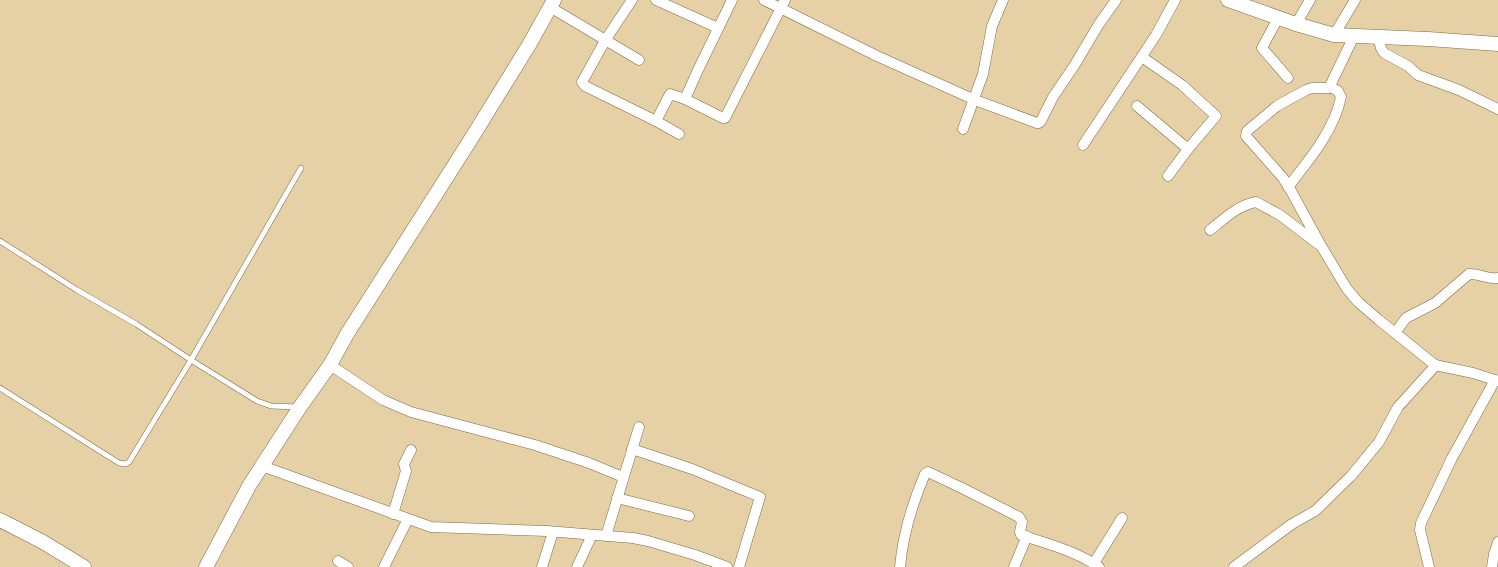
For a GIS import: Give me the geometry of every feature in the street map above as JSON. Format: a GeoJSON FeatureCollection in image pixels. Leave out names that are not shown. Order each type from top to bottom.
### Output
{"type":"FeatureCollection","features":[{"type":"Feature","properties":{"kind":"main road"},"geometry":{"type":"LineString","coordinates":[[1228,0],[1296,24],[1334,35],[1498,44]]}},
{"type":"Feature","properties":{"kind":"main road"},"geometry":{"type":"LineString","coordinates":[[206,567],[249,486],[300,407],[330,365],[347,334],[426,211],[529,45],[552,4]]}},
{"type":"Feature","properties":{"kind":"main road"},"geometry":{"type":"LineString","coordinates":[[0,520],[43,542],[84,567]]}},
{"type":"Feature","properties":{"kind":"street"},"geometry":{"type":"LineString","coordinates":[[632,0],[582,79],[582,84],[679,134]]}},
{"type":"Feature","properties":{"kind":"street"},"geometry":{"type":"LineString","coordinates":[[656,0],[718,28]]}},
{"type":"Feature","properties":{"kind":"street"},"geometry":{"type":"LineString","coordinates":[[685,99],[732,0]]}},
{"type":"Feature","properties":{"kind":"street"},"geometry":{"type":"LineString","coordinates":[[764,0],[784,4],[877,56],[975,100],[1039,123],[1053,97],[1116,0]]}},
{"type":"Feature","properties":{"kind":"street"},"geometry":{"type":"LineString","coordinates":[[963,129],[975,100],[992,26],[1003,0]]}},
{"type":"Feature","properties":{"kind":"street"},"geometry":{"type":"LineString","coordinates":[[1083,145],[1142,57],[1176,0]]}},
{"type":"Feature","properties":{"kind":"street"},"geometry":{"type":"LineString","coordinates":[[1296,24],[1310,0]]}},
{"type":"Feature","properties":{"kind":"street"},"geometry":{"type":"LineString","coordinates":[[1334,35],[1355,0]]}},
{"type":"Feature","properties":{"kind":"street"},"geometry":{"type":"LineString","coordinates":[[552,4],[639,60]]}},
{"type":"Feature","properties":{"kind":"street"},"geometry":{"type":"LineString","coordinates":[[656,121],[670,94],[685,99],[725,118],[784,4]]}},
{"type":"Feature","properties":{"kind":"street"},"geometry":{"type":"LineString","coordinates":[[1278,18],[1262,48],[1288,78]]}},
{"type":"Feature","properties":{"kind":"street"},"geometry":{"type":"LineString","coordinates":[[1354,36],[1330,86],[1327,89],[1310,88],[1283,103],[1246,133],[1247,138],[1283,178],[1322,248],[1350,294],[1436,365],[1473,373],[1496,381],[1452,458],[1421,523],[1420,530],[1429,567]]}},
{"type":"Feature","properties":{"kind":"street"},"geometry":{"type":"LineString","coordinates":[[1378,37],[1381,48],[1384,52],[1408,66],[1418,75],[1459,90],[1498,109]]}},
{"type":"Feature","properties":{"kind":"street"},"geometry":{"type":"LineString","coordinates":[[1142,57],[1182,85],[1216,116],[1188,149],[1168,176]]}},
{"type":"Feature","properties":{"kind":"street"},"geometry":{"type":"LineString","coordinates":[[1288,187],[1320,144],[1337,112],[1341,98],[1338,91],[1330,86]]}},
{"type":"Feature","properties":{"kind":"street"},"geometry":{"type":"LineString","coordinates":[[1137,106],[1188,149]]}},
{"type":"Feature","properties":{"kind":"street"},"geometry":{"type":"LineString","coordinates":[[1210,230],[1234,211],[1256,202],[1291,223],[1322,248]]}},
{"type":"Feature","properties":{"kind":"street"},"geometry":{"type":"LineString","coordinates":[[1395,332],[1406,318],[1435,304],[1469,274],[1488,279],[1498,278]]}},
{"type":"Feature","properties":{"kind":"street"},"geometry":{"type":"LineString","coordinates":[[330,365],[383,400],[411,412],[540,447],[623,477]]}},
{"type":"Feature","properties":{"kind":"street"},"geometry":{"type":"LineString","coordinates":[[1234,567],[1292,524],[1315,511],[1351,476],[1379,442],[1398,407],[1436,365]]}},
{"type":"Feature","properties":{"kind":"street"},"geometry":{"type":"LineString","coordinates":[[606,536],[638,427]]}},
{"type":"Feature","properties":{"kind":"street"},"geometry":{"type":"LineString","coordinates":[[632,449],[707,474],[761,498],[739,567]]}},
{"type":"Feature","properties":{"kind":"street"},"geometry":{"type":"LineString","coordinates":[[393,514],[406,471],[404,464],[411,450]]}},
{"type":"Feature","properties":{"kind":"street"},"geometry":{"type":"LineString","coordinates":[[262,466],[434,528],[553,532],[626,537],[648,541],[695,555],[725,567]]}},
{"type":"Feature","properties":{"kind":"street"},"geometry":{"type":"LineString","coordinates":[[900,567],[904,538],[910,513],[926,472],[962,488],[1019,518],[1022,522],[1020,532],[1021,535],[1056,546],[1096,565],[1122,518]]}},
{"type":"Feature","properties":{"kind":"street"},"geometry":{"type":"LineString","coordinates":[[617,498],[689,516]]}},
{"type":"Feature","properties":{"kind":"street"},"geometry":{"type":"LineString","coordinates":[[384,567],[408,519]]}},
{"type":"Feature","properties":{"kind":"street"},"geometry":{"type":"LineString","coordinates":[[542,567],[553,532]]}},
{"type":"Feature","properties":{"kind":"street"},"geometry":{"type":"LineString","coordinates":[[577,567],[592,535]]}},
{"type":"Feature","properties":{"kind":"street"},"geometry":{"type":"LineString","coordinates":[[1014,567],[1027,536]]}},
{"type":"Feature","properties":{"kind":"street"},"geometry":{"type":"LineString","coordinates":[[1492,567],[1498,542]]}},
{"type":"Feature","properties":{"kind":"street"},"geometry":{"type":"LineString","coordinates":[[338,562],[348,567]]}},
{"type":"Feature","properties":{"kind":"lane"},"geometry":{"type":"LineString","coordinates":[[0,388],[119,463],[125,464],[133,456],[192,360],[301,168]]}},
{"type":"Feature","properties":{"kind":"lane"},"geometry":{"type":"LineString","coordinates":[[0,241],[77,290],[136,324],[264,405],[300,407]]}}]}
